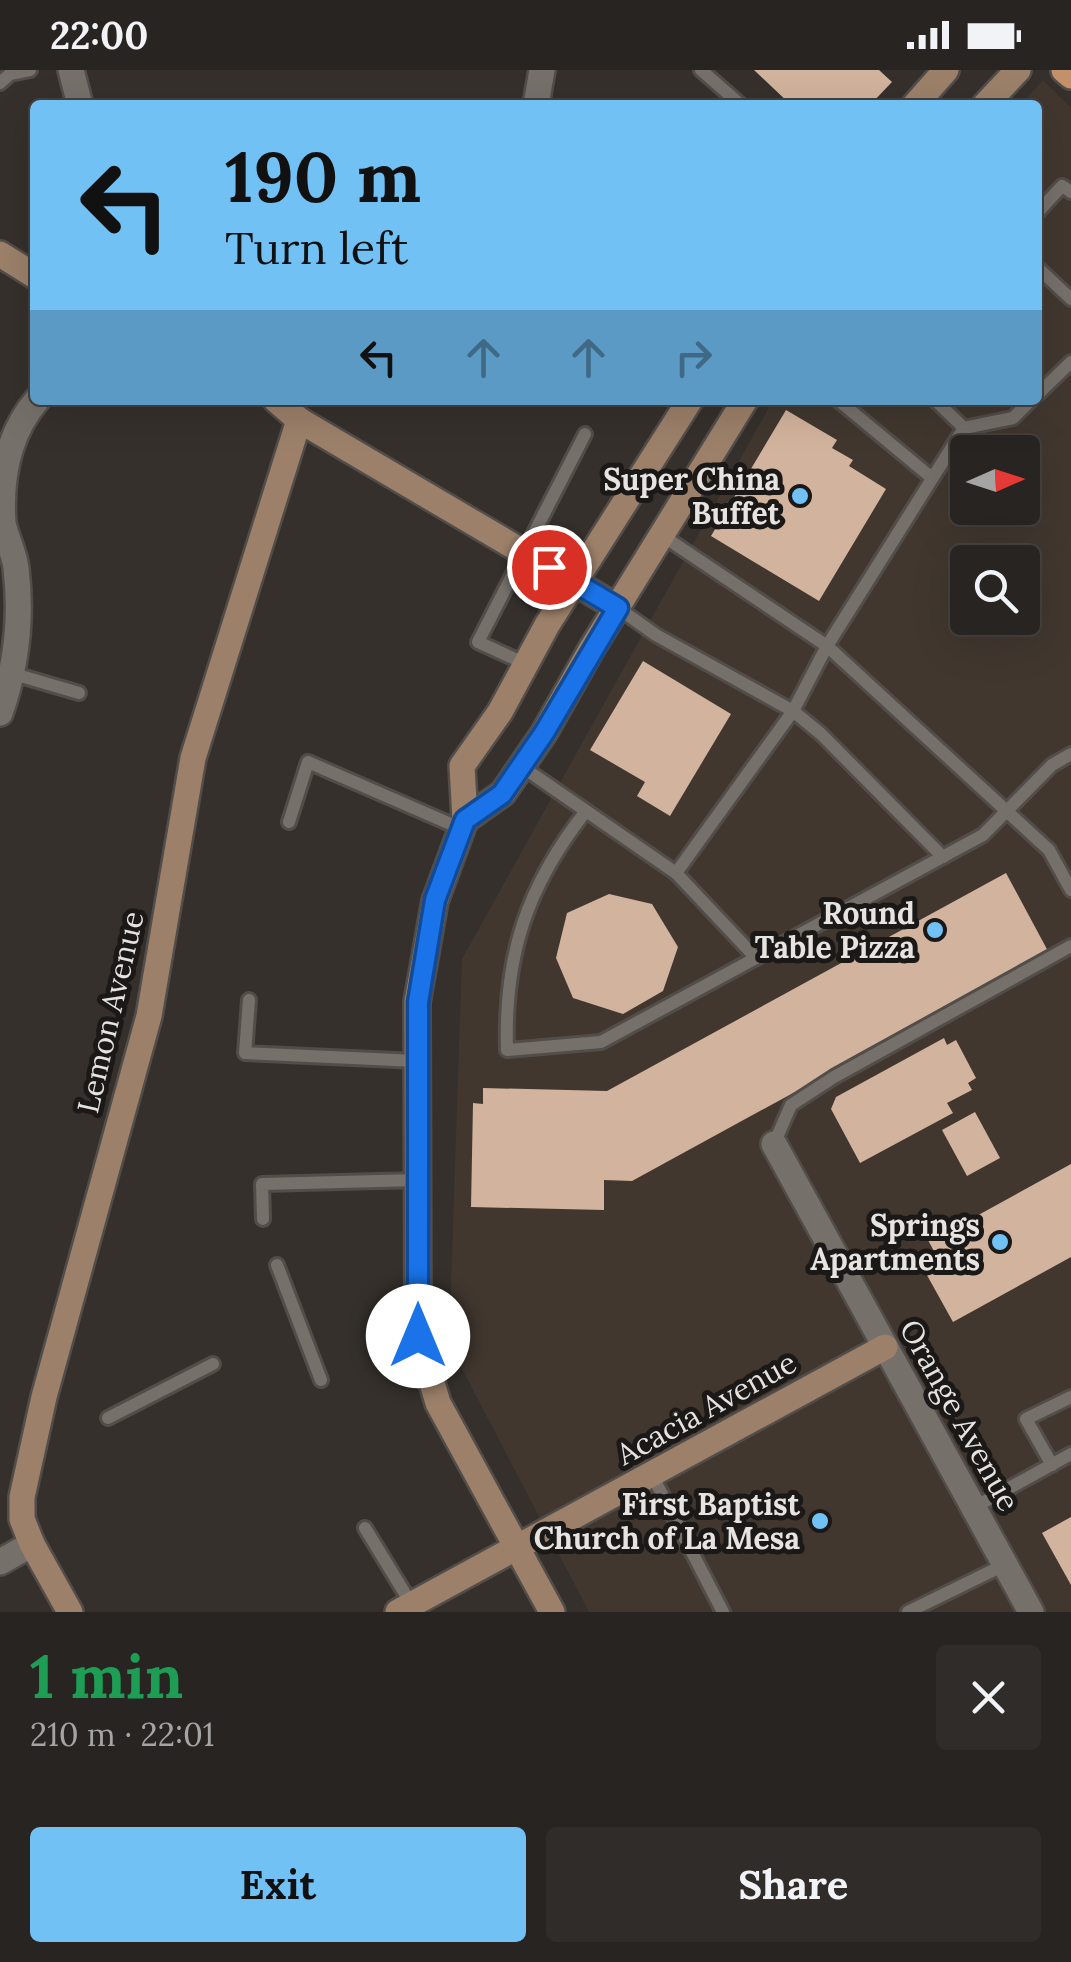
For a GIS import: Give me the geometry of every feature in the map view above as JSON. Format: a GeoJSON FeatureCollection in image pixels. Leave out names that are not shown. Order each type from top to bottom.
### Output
{"type":"FeatureCollection","features":[{"type":"Feature","properties":{"kind":"main road"},"geometry":{"type":"LineString","coordinates":[[1064,70],[1071,76]]}},
{"type":"Feature","properties":{"kind":"street"},"geometry":{"type":"LineString","coordinates":[[71,70],[79,100]]}},
{"type":"Feature","properties":{"kind":"street"},"geometry":{"type":"LineString","coordinates":[[537,100],[542,70]]}},
{"type":"Feature","properties":{"kind":"street"},"geometry":{"type":"LineString","coordinates":[[990,100],[1018,70]]}},
{"type":"Feature","properties":{"kind":"street"},"geometry":{"type":"LineString","coordinates":[[919,100],[944,71]]}},
{"type":"Feature","properties":{"kind":"street"},"geometry":{"type":"LineString","coordinates":[[0,254],[30,273]]}},
{"type":"Feature","properties":{"kind":"street"},"geometry":{"type":"LineString","coordinates":[[0,713],[14,674],[18,646],[16,564],[2,527],[0,494],[5,458],[33,405]]}},
{"type":"Feature","properties":{"kind":"street"},"geometry":{"type":"LineString","coordinates":[[282,405],[298,420],[618,608]]}},
{"type":"Feature","properties":{"kind":"street"},"geometry":{"type":"LineString","coordinates":[[552,1612],[438,1402],[418,1336],[418,1002],[435,900],[463,824],[462,766],[500,712],[574,583],[687,405]]}},
{"type":"Feature","properties":{"kind":"street"},"geometry":{"type":"LineString","coordinates":[[463,824],[502,794],[521,766],[743,405]]}},
{"type":"Feature","properties":{"kind":"street","name":"Lemon Avenue"},"geometry":{"type":"LineString","coordinates":[[70,1612],[32,1544],[22,1519],[22,1497],[44,1397],[149,1016],[193,758],[298,420]]}},
{"type":"Feature","properties":{"kind":"street","name":"Orange Avenue"},"geometry":{"type":"LineString","coordinates":[[774,1144],[1031,1612]]}},
{"type":"Feature","properties":{"kind":"street","name":"Acacia Avenue"},"geometry":{"type":"LineString","coordinates":[[419,1606],[886,1347]]}},
{"type":"Feature","properties":{"kind":"street"},"geometry":{"type":"LineString","coordinates":[[0,1562],[32,1544]]}},
{"type":"Feature","properties":{"kind":"lane"},"geometry":{"type":"LineString","coordinates":[[6,76],[30,70]]}},
{"type":"Feature","properties":{"kind":"lane"},"geometry":{"type":"LineString","coordinates":[[702,70],[736,100]]}},
{"type":"Feature","properties":{"kind":"lane"},"geometry":{"type":"LineString","coordinates":[[1042,208],[1062,186],[1071,192]]}},
{"type":"Feature","properties":{"kind":"lane"},"geometry":{"type":"LineString","coordinates":[[1042,272],[1071,299]]}},
{"type":"Feature","properties":{"kind":"lane"},"geometry":{"type":"LineString","coordinates":[[1042,390],[1071,362]]}},
{"type":"Feature","properties":{"kind":"lane"},"geometry":{"type":"LineString","coordinates":[[844,405],[932,478]]}},
{"type":"Feature","properties":{"kind":"lane"},"geometry":{"type":"LineString","coordinates":[[939,405],[964,428]]}},
{"type":"Feature","properties":{"kind":"lane"},"geometry":{"type":"LineString","coordinates":[[676,873],[793,711],[827,646],[964,428],[1013,418],[1027,405]]}},
{"type":"Feature","properties":{"kind":"lane"},"geometry":{"type":"LineString","coordinates":[[526,664],[478,642],[585,434]]}},
{"type":"Feature","properties":{"kind":"lane"},"geometry":{"type":"LineString","coordinates":[[663,536],[827,646],[1049,850],[1071,890]]}},
{"type":"Feature","properties":{"kind":"lane"},"geometry":{"type":"LineString","coordinates":[[618,608],[656,635],[793,711],[943,857]]}},
{"type":"Feature","properties":{"kind":"lane"},"geometry":{"type":"LineString","coordinates":[[14,674],[79,693]]}},
{"type":"Feature","properties":{"kind":"lane"},"geometry":{"type":"LineString","coordinates":[[586,812],[544,871],[519,932],[508,990],[507,1050],[601,1042],[818,921],[984,835],[1052,765],[1071,754]]}},
{"type":"Feature","properties":{"kind":"lane"},"geometry":{"type":"LineString","coordinates":[[289,822],[308,762],[463,824]]}},
{"type":"Feature","properties":{"kind":"lane"},"geometry":{"type":"LineString","coordinates":[[521,766],[676,873],[756,958]]}},
{"type":"Feature","properties":{"kind":"lane"},"geometry":{"type":"LineString","coordinates":[[774,1144],[791,1105],[834,1077],[1071,946]]}},
{"type":"Feature","properties":{"kind":"lane"},"geometry":{"type":"LineString","coordinates":[[249,1000],[245,1053],[417,1061]]}},
{"type":"Feature","properties":{"kind":"lane"},"geometry":{"type":"LineString","coordinates":[[263,1218],[262,1184],[418,1180]]}},
{"type":"Feature","properties":{"kind":"lane"},"geometry":{"type":"LineString","coordinates":[[277,1265],[321,1380]]}},
{"type":"Feature","properties":{"kind":"lane"},"geometry":{"type":"LineString","coordinates":[[108,1418],[213,1364]]}},
{"type":"Feature","properties":{"kind":"lane"},"geometry":{"type":"LineString","coordinates":[[1052,1465],[1026,1419],[1071,1397]]}},
{"type":"Feature","properties":{"kind":"lane"},"geometry":{"type":"LineString","coordinates":[[973,1508],[1071,1454]]}},
{"type":"Feature","properties":{"kind":"lane"},"geometry":{"type":"LineString","coordinates":[[652,1474],[724,1612]]}},
{"type":"Feature","properties":{"kind":"lane"},"geometry":{"type":"LineString","coordinates":[[365,1528],[419,1606]]}},
{"type":"Feature","properties":{"kind":"lane"},"geometry":{"type":"LineString","coordinates":[[908,1612],[1004,1564]]}},
{"type":"Feature","properties":{"kind":"shaded area"},"geometry":{"type":"Polygon","coordinates":[[[1043,80],[1071,108],[1071,1612],[589,1612],[449,1344],[462,959],[770,405],[1042,405],[1042,100],[1025,100],[1043,80]]]}},
{"type":"Feature","properties":{"kind":"building"},"geometry":{"type":"Polygon","coordinates":[[[754,70],[879,70],[892,82],[875,100],[786,100],[754,70]]]}},
{"type":"Feature","properties":{"kind":"building"},"geometry":{"type":"Polygon","coordinates":[[[786,410],[837,440],[832,448],[853,460],[849,466],[886,489],[819,601],[711,536],[786,410]]]}},
{"type":"Feature","properties":{"kind":"building"},"geometry":{"type":"Polygon","coordinates":[[[643,661],[731,714],[670,816],[637,796],[645,782],[590,750],[643,661]]]}},
{"type":"Feature","properties":{"kind":"building"},"geometry":{"type":"Polygon","coordinates":[[[1006,873],[1049,953],[632,1181],[604,1180],[604,1210],[471,1207],[473,1103],[483,1104],[483,1088],[607,1091],[1006,873]]]}},
{"type":"Feature","properties":{"kind":"building"},"geometry":{"type":"Polygon","coordinates":[[[609,894],[652,904],[678,947],[663,991],[623,1014],[573,998],[556,958],[567,913],[609,894]]]}},
{"type":"Feature","properties":{"kind":"building"},"geometry":{"type":"Polygon","coordinates":[[[944,1038],[947,1045],[956,1040],[976,1078],[968,1083],[972,1090],[947,1103],[953,1113],[860,1163],[831,1109],[836,1097],[944,1038]]]}},
{"type":"Feature","properties":{"kind":"building"},"geometry":{"type":"Polygon","coordinates":[[[975,1112],[1000,1158],[967,1176],[942,1130],[975,1112]]]}},
{"type":"Feature","properties":{"kind":"building","name":"Springs Apartments"},"geometry":{"type":"Polygon","coordinates":[[[1071,1164],[1071,1257],[953,1322],[923,1268],[935,1253],[922,1229],[944,1217],[951,1230],[1071,1164]]]}},
{"type":"Feature","properties":{"kind":"building"},"geometry":{"type":"Polygon","coordinates":[[[1071,1517],[1071,1585],[1042,1533],[1071,1517]]]}},
{"type":"Feature","properties":{"kind":"place","name":"Super China Buffet"},"geometry":{"type":"Point","coordinates":[800,496]}},
{"type":"Feature","properties":{"kind":"place","name":"Round Table Pizza"},"geometry":{"type":"Point","coordinates":[935,930]}},
{"type":"Feature","properties":{"kind":"place","name":"Springs Apartments"},"geometry":{"type":"Point","coordinates":[1000,1242]}},
{"type":"Feature","properties":{"kind":"place","name":"First Baptist Church of La Mesa"},"geometry":{"type":"Point","coordinates":[820,1521]}},
{"type":"Feature","properties":{"kind":"route"},"geometry":{"type":"LineString","coordinates":[[418,1336],[418,1002],[435,900],[465,820],[502,794],[544,733],[618,608],[549,567]]}}]}
